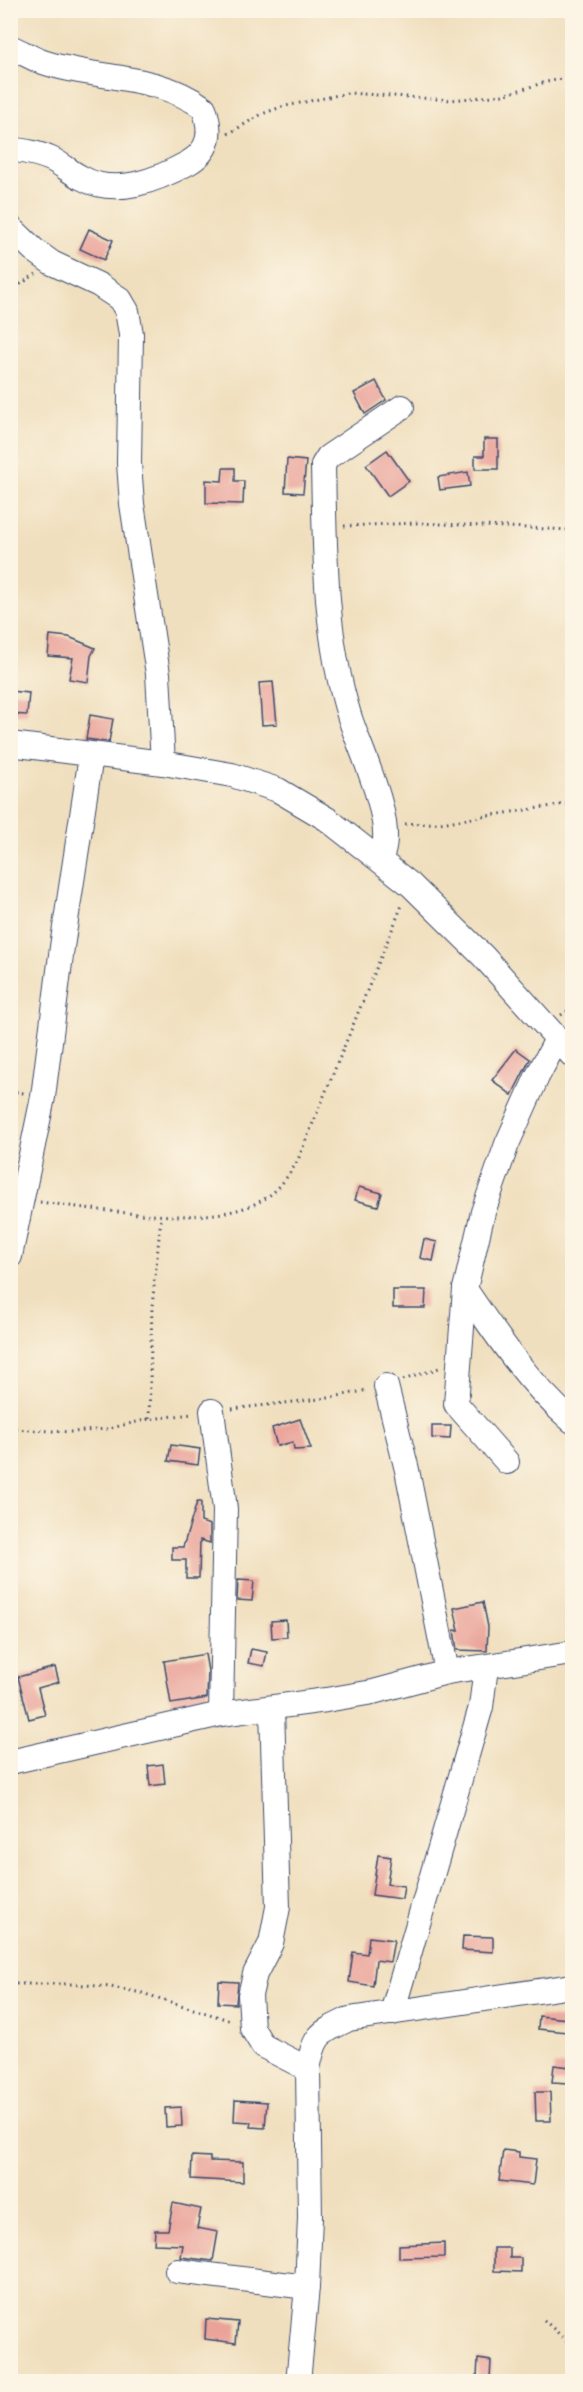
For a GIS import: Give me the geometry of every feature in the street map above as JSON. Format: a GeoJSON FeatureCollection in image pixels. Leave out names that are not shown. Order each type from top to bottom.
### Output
{"type":"FeatureCollection","features":[{"type":"Feature","properties":{"kind":"street"},"geometry":{"type":"LineString","coordinates":[[10,47],[41,61],[134,80],[192,99],[204,108],[210,134],[206,147],[191,161],[166,175],[142,184],[122,186],[84,180],[51,159],[35,153],[10,149]]}},
{"type":"Feature","properties":{"kind":"street"},"geometry":{"type":"LineString","coordinates":[[10,227],[34,250],[52,263],[99,285],[120,299],[127,311],[131,334],[129,463],[132,504],[158,674],[163,763]]}},
{"type":"Feature","properties":{"kind":"street"},"geometry":{"type":"LineString","coordinates":[[380,859],[385,849],[386,825],[341,687],[330,626],[323,465],[328,457],[402,407]]}},
{"type":"Feature","properties":{"kind":"street"},"geometry":{"type":"LineString","coordinates":[[10,744],[91,756],[163,763],[232,775],[278,790],[327,819],[411,885],[483,956],[565,1047],[537,1077],[507,1144],[483,1212],[465,1288],[456,1404],[507,1462]]}},
{"type":"Feature","properties":{"kind":"street"},"geometry":{"type":"LineString","coordinates":[[10,1256],[44,1097],[62,947],[91,756]]}},
{"type":"Feature","properties":{"kind":"street"},"geometry":{"type":"LineString","coordinates":[[465,1288],[500,1341],[546,1395],[573,1421]]}},
{"type":"Feature","properties":{"kind":"street"},"geometry":{"type":"LineString","coordinates":[[386,1386],[407,1470],[447,1672]]}},
{"type":"Feature","properties":{"kind":"street"},"geometry":{"type":"LineString","coordinates":[[212,1411],[225,1509],[221,1714]]}},
{"type":"Feature","properties":{"kind":"street"},"geometry":{"type":"LineString","coordinates":[[10,1762],[221,1714],[373,1692],[447,1672],[573,1653]]}},
{"type":"Feature","properties":{"kind":"street"},"geometry":{"type":"LineString","coordinates":[[393,2013],[481,1707],[486,1667]]}},
{"type":"Feature","properties":{"kind":"street"},"geometry":{"type":"LineString","coordinates":[[272,1708],[278,1907],[271,1943],[255,1974],[250,1995],[252,2028],[263,2046],[308,2068]]}},
{"type":"Feature","properties":{"kind":"street"},"geometry":{"type":"LineString","coordinates":[[298,2382],[307,2287],[310,2218],[308,2068],[313,2046],[322,2032],[349,2019],[573,1986]]}},
{"type":"Feature","properties":{"kind":"street"},"geometry":{"type":"LineString","coordinates":[[177,2271],[307,2287]]}},
{"type":"Feature","properties":{"kind":"path"},"geometry":{"type":"LineString","coordinates":[[206,147],[262,114],[310,100],[348,93],[451,100],[502,95],[573,77]]}},
{"type":"Feature","properties":{"kind":"path"},"geometry":{"type":"LineString","coordinates":[[10,291],[52,263]]}},
{"type":"Feature","properties":{"kind":"path"},"geometry":{"type":"LineString","coordinates":[[324,526],[417,523],[573,530]]}},
{"type":"Feature","properties":{"kind":"path"},"geometry":{"type":"LineString","coordinates":[[386,825],[440,823],[573,803]]}},
{"type":"Feature","properties":{"kind":"path"},"geometry":{"type":"LineString","coordinates":[[22,1200],[161,1216],[241,1209],[263,1200],[281,1185],[297,1162],[411,885]]}},
{"type":"Feature","properties":{"kind":"path"},"geometry":{"type":"LineString","coordinates":[[149,1419],[152,1307],[161,1216]]}},
{"type":"Feature","properties":{"kind":"path"},"geometry":{"type":"LineString","coordinates":[[10,1429],[33,1432],[95,1430],[149,1419],[328,1398],[386,1386],[458,1362]]}},
{"type":"Feature","properties":{"kind":"path"},"geometry":{"type":"LineString","coordinates":[[10,1984],[72,1984],[111,1987],[142,1993],[252,2028]]}},
{"type":"Feature","properties":{"kind":"path"},"geometry":{"type":"LineString","coordinates":[[544,2320],[573,2346]]}},
{"type":"Feature","properties":{"kind":"building"},"geometry":{"type":"Polygon","coordinates":[[[89,229],[113,240],[104,260],[80,249],[89,229]]]}},
{"type":"Feature","properties":{"kind":"building"},"geometry":{"type":"Polygon","coordinates":[[[376,381],[386,400],[365,414],[354,393],[376,381]]]}},
{"type":"Feature","properties":{"kind":"building"},"geometry":{"type":"Polygon","coordinates":[[[484,439],[498,439],[498,469],[475,469],[475,456],[484,456],[484,439]]]}},
{"type":"Feature","properties":{"kind":"building"},"geometry":{"type":"Polygon","coordinates":[[[387,450],[409,481],[388,496],[366,465],[387,450]]]}},
{"type":"Feature","properties":{"kind":"building"},"geometry":{"type":"Polygon","coordinates":[[[287,459],[306,461],[303,493],[285,492],[287,459]]]}},
{"type":"Feature","properties":{"kind":"building"},"geometry":{"type":"Polygon","coordinates":[[[223,468],[235,468],[235,481],[244,481],[243,504],[206,503],[206,480],[222,481],[223,468]]]}},
{"type":"Feature","properties":{"kind":"building"},"geometry":{"type":"Polygon","coordinates":[[[468,472],[470,486],[440,490],[438,477],[468,472]]]}},
{"type":"Feature","properties":{"kind":"building"},"geometry":{"type":"Polygon","coordinates":[[[50,635],[69,637],[95,648],[91,656],[88,682],[69,679],[73,658],[48,656],[50,635]]]}},
{"type":"Feature","properties":{"kind":"building"},"geometry":{"type":"Polygon","coordinates":[[[273,682],[277,724],[262,725],[259,683],[273,682]]]}},
{"type":"Feature","properties":{"kind":"building"},"geometry":{"type":"Polygon","coordinates":[[[10,691],[29,693],[27,715],[10,714],[10,691]]]}},
{"type":"Feature","properties":{"kind":"building"},"geometry":{"type":"Polygon","coordinates":[[[90,715],[113,719],[109,742],[86,739],[90,715]]]}},
{"type":"Feature","properties":{"kind":"building"},"geometry":{"type":"Polygon","coordinates":[[[516,1049],[530,1059],[512,1095],[492,1080],[516,1049]]]}},
{"type":"Feature","properties":{"kind":"building"},"geometry":{"type":"Polygon","coordinates":[[[359,1187],[382,1193],[378,1206],[355,1200],[359,1187]]]}},
{"type":"Feature","properties":{"kind":"building"},"geometry":{"type":"Polygon","coordinates":[[[424,1239],[437,1242],[433,1261],[420,1258],[424,1239]]]}},
{"type":"Feature","properties":{"kind":"building"},"geometry":{"type":"Polygon","coordinates":[[[393,1290],[426,1290],[425,1308],[393,1308],[393,1290]]]}},
{"type":"Feature","properties":{"kind":"building"},"geometry":{"type":"Polygon","coordinates":[[[300,1419],[311,1449],[294,1450],[293,1442],[277,1446],[272,1428],[300,1419]]]}},
{"type":"Feature","properties":{"kind":"building"},"geometry":{"type":"Polygon","coordinates":[[[432,1426],[451,1426],[450,1439],[432,1438],[432,1426]]]}},
{"type":"Feature","properties":{"kind":"building"},"geometry":{"type":"Polygon","coordinates":[[[171,1445],[200,1449],[198,1465],[168,1461],[171,1445]]]}},
{"type":"Feature","properties":{"kind":"building"},"geometry":{"type":"Polygon","coordinates":[[[197,1502],[201,1502],[201,1522],[210,1525],[210,1543],[200,1540],[199,1578],[186,1578],[186,1560],[172,1560],[172,1547],[183,1547],[197,1502]]]}},
{"type":"Feature","properties":{"kind":"building"},"geometry":{"type":"Polygon","coordinates":[[[238,1580],[254,1581],[252,1601],[237,1600],[238,1580]]]}},
{"type":"Feature","properties":{"kind":"building"},"geometry":{"type":"Polygon","coordinates":[[[483,1602],[488,1627],[487,1651],[457,1650],[454,1630],[459,1631],[454,1608],[483,1602]]]}},
{"type":"Feature","properties":{"kind":"building"},"geometry":{"type":"Polygon","coordinates":[[[286,1620],[287,1637],[272,1638],[271,1621],[286,1620]]]}},
{"type":"Feature","properties":{"kind":"building"},"geometry":{"type":"Polygon","coordinates":[[[251,1649],[267,1652],[264,1666],[248,1663],[251,1649]]]}},
{"type":"Feature","properties":{"kind":"building"},"geometry":{"type":"Polygon","coordinates":[[[205,1654],[208,1671],[207,1698],[171,1704],[164,1661],[205,1654]]]}},
{"type":"Feature","properties":{"kind":"building"},"geometry":{"type":"Polygon","coordinates":[[[55,1667],[59,1682],[38,1688],[45,1715],[29,1719],[18,1677],[55,1667]]]}},
{"type":"Feature","properties":{"kind":"building"},"geometry":{"type":"Polygon","coordinates":[[[163,1764],[165,1784],[150,1786],[148,1766],[163,1764]]]}},
{"type":"Feature","properties":{"kind":"building"},"geometry":{"type":"Polygon","coordinates":[[[378,1855],[391,1857],[387,1884],[404,1886],[402,1899],[372,1895],[378,1855]]]}},
{"type":"Feature","properties":{"kind":"building"},"geometry":{"type":"Polygon","coordinates":[[[463,1936],[493,1937],[493,1952],[462,1950],[463,1936]]]}},
{"type":"Feature","properties":{"kind":"building"},"geometry":{"type":"Polygon","coordinates":[[[369,1937],[394,1940],[390,1962],[376,1960],[373,1986],[349,1982],[353,1952],[367,1954],[369,1937]]]}},
{"type":"Feature","properties":{"kind":"building"},"geometry":{"type":"Polygon","coordinates":[[[219,1981],[238,1982],[236,2004],[218,2003],[219,1981]]]}},
{"type":"Feature","properties":{"kind":"building"},"geometry":{"type":"Polygon","coordinates":[[[539,2016],[568,2019],[567,2032],[538,2029],[539,2016]]]}},
{"type":"Feature","properties":{"kind":"building"},"geometry":{"type":"Polygon","coordinates":[[[554,2065],[570,2067],[568,2083],[552,2082],[554,2065]]]}},
{"type":"Feature","properties":{"kind":"building"},"geometry":{"type":"Polygon","coordinates":[[[535,2092],[550,2092],[551,2121],[536,2121],[535,2092]]]}},
{"type":"Feature","properties":{"kind":"building"},"geometry":{"type":"Polygon","coordinates":[[[235,2100],[267,2102],[265,2128],[250,2127],[251,2122],[234,2121],[235,2100]]]}},
{"type":"Feature","properties":{"kind":"building"},"geometry":{"type":"Polygon","coordinates":[[[181,2107],[182,2126],[166,2127],[165,2108],[181,2107]]]}},
{"type":"Feature","properties":{"kind":"building"},"geometry":{"type":"Polygon","coordinates":[[[503,2150],[519,2152],[519,2157],[536,2159],[533,2185],[499,2181],[503,2150]]]}},
{"type":"Feature","properties":{"kind":"building"},"geometry":{"type":"Polygon","coordinates":[[[192,2156],[210,2157],[210,2161],[243,2162],[243,2182],[191,2179],[192,2156]]]}},
{"type":"Feature","properties":{"kind":"building"},"geometry":{"type":"Polygon","coordinates":[[[173,2203],[201,2209],[197,2228],[218,2232],[213,2261],[181,2257],[183,2245],[154,2244],[155,2230],[168,2230],[173,2203]]]}},
{"type":"Feature","properties":{"kind":"building"},"geometry":{"type":"Polygon","coordinates":[[[444,2243],[444,2257],[399,2258],[399,2245],[444,2243]]]}},
{"type":"Feature","properties":{"kind":"building"},"geometry":{"type":"Polygon","coordinates":[[[494,2248],[510,2248],[510,2258],[521,2258],[521,2272],[494,2271],[494,2248]]]}},
{"type":"Feature","properties":{"kind":"building"},"geometry":{"type":"Polygon","coordinates":[[[206,2319],[238,2322],[236,2343],[205,2339],[206,2319]]]}},
{"type":"Feature","properties":{"kind":"building"},"geometry":{"type":"Polygon","coordinates":[[[478,2359],[491,2361],[490,2378],[477,2377],[478,2359]]]}}]}
